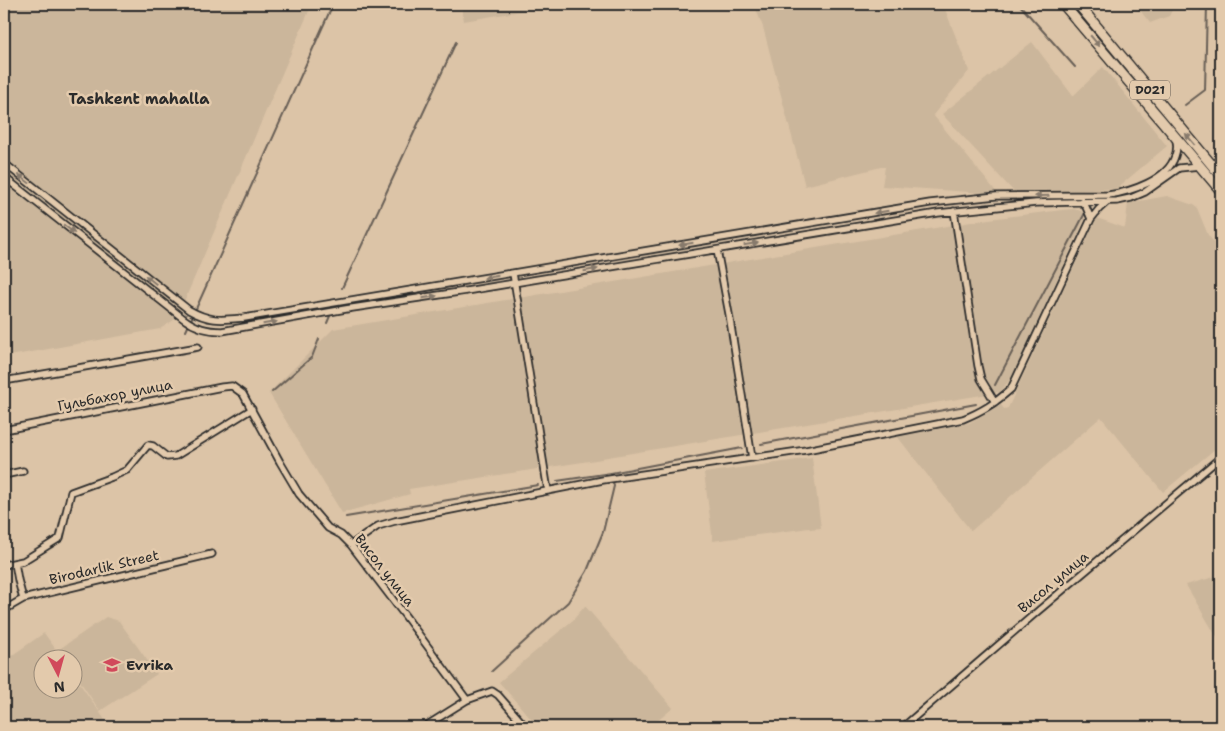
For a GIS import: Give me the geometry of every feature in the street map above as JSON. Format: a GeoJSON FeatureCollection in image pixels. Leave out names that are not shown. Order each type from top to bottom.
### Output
{"type":"FeatureCollection","features":[{"type":"Feature","properties":{"kind":"highway","name":"D021"},"geometry":{"type":"LineString","coordinates":[[1063,4],[1221,191]]}},
{"type":"Feature","properties":{"kind":"highway","name":"D021"},"geometry":{"type":"LineString","coordinates":[[1078,4],[1221,176]]}},
{"type":"Feature","properties":{"kind":"street"},"geometry":{"type":"LineString","coordinates":[[4,163],[190,310],[210,320],[222,320],[244,318],[957,200],[1003,196],[1108,195],[1126,192],[1153,179],[1168,167],[1176,156],[1176,138]]}},
{"type":"Feature","properties":{"kind":"street"},"geometry":{"type":"LineString","coordinates":[[4,177],[193,326],[222,331],[954,211],[1012,204],[1125,199],[1146,192],[1179,168],[1200,166]]}},
{"type":"Feature","properties":{"kind":"street"},"geometry":{"type":"LineString","coordinates":[[1081,201],[1091,219]]}},
{"type":"Feature","properties":{"kind":"street"},"geometry":{"type":"LineString","coordinates":[[352,545],[378,526],[386,523],[612,478],[806,450],[962,419],[981,411],[1011,388],[1091,219],[1108,201]]}},
{"type":"Feature","properties":{"kind":"street"},"geometry":{"type":"LineString","coordinates":[[954,211],[978,366],[981,379],[995,402]]}},
{"type":"Feature","properties":{"kind":"street"},"geometry":{"type":"LineString","coordinates":[[800,225],[802,235]]}},
{"type":"Feature","properties":{"kind":"street"},"geometry":{"type":"LineString","coordinates":[[717,250],[752,458]]}},
{"type":"Feature","properties":{"kind":"street"},"geometry":{"type":"LineString","coordinates":[[513,273],[548,491]]}},
{"type":"Feature","properties":{"kind":"street"},"geometry":{"type":"LineString","coordinates":[[222,320],[222,331]]}},
{"type":"Feature","properties":{"kind":"street"},"geometry":{"type":"LineString","coordinates":[[4,381],[198,346]]}},
{"type":"Feature","properties":{"kind":"street","name":"Висол улица"},"geometry":{"type":"LineString","coordinates":[[232,386],[242,394],[252,409],[280,462],[300,494],[328,528],[341,535],[352,545],[467,700]]}},
{"type":"Feature","properties":{"kind":"street","name":"Гульбахор улица"},"geometry":{"type":"LineString","coordinates":[[4,430],[232,386]]}},
{"type":"Feature","properties":{"kind":"street"},"geometry":{"type":"LineString","coordinates":[[4,565],[23,561],[60,538],[71,492],[127,470],[148,445],[153,446],[167,457],[176,456],[252,409]]}},
{"type":"Feature","properties":{"kind":"street","name":"Висол улица"},"geometry":{"type":"LineString","coordinates":[[903,727],[1221,457]]}},
{"type":"Feature","properties":{"kind":"street"},"geometry":{"type":"LineString","coordinates":[[4,475],[23,471]]}},
{"type":"Feature","properties":{"kind":"street","name":"Birodarlik Street"},"geometry":{"type":"LineString","coordinates":[[4,610],[23,599],[212,554]]}},
{"type":"Feature","properties":{"kind":"street"},"geometry":{"type":"LineString","coordinates":[[15,563],[23,599]]}},
{"type":"Feature","properties":{"kind":"street"},"geometry":{"type":"LineString","coordinates":[[424,727],[467,700],[492,691],[498,695],[526,727]]}},
{"type":"Feature","properties":{"kind":"shaded area"},"geometry":{"type":"Polygon","coordinates":[[[4,4],[312,4],[177,318],[160,329],[4,357],[4,4]]]}},
{"type":"Feature","properties":{"kind":"shaded area"},"geometry":{"type":"Polygon","coordinates":[[[461,4],[550,4],[550,6],[464,21],[461,4]]]}},
{"type":"Feature","properties":{"kind":"shaded area"},"geometry":{"type":"Polygon","coordinates":[[[754,4],[943,4],[969,71],[933,115],[998,194],[882,186],[885,167],[805,186],[763,27],[754,4]]]}},
{"type":"Feature","properties":{"kind":"shaded area"},"geometry":{"type":"Polygon","coordinates":[[[1135,4],[1175,4],[1169,16],[1150,23],[1135,4]]]}},
{"type":"Feature","properties":{"kind":"shaded area"},"geometry":{"type":"Polygon","coordinates":[[[1032,42],[1073,96],[1103,67],[1167,146],[1116,189],[1015,193],[942,114],[1032,42]]]}},
{"type":"Feature","properties":{"kind":"shaded area"},"geometry":{"type":"Polygon","coordinates":[[[1167,196],[1197,208],[1208,235],[1221,251],[1221,444],[1163,492],[1101,417],[971,531],[897,436],[969,423],[1001,405],[1004,409],[1008,408],[1097,218],[1125,228],[1128,203],[1167,196]]]}},
{"type":"Feature","properties":{"kind":"shaded area"},"geometry":{"type":"Polygon","coordinates":[[[1074,209],[1083,213],[1084,220],[1012,377],[1000,392],[602,459],[409,489],[410,494],[342,513],[269,393],[333,329],[989,219],[1074,209]]]}},
{"type":"Feature","properties":{"kind":"shaded area"},"geometry":{"type":"Polygon","coordinates":[[[812,458],[821,528],[713,541],[704,473],[812,458]]]}},
{"type":"Feature","properties":{"kind":"shaded area"},"geometry":{"type":"Polygon","coordinates":[[[1221,575],[1221,641],[1186,585],[1221,575]]]}},
{"type":"Feature","properties":{"kind":"shaded area"},"geometry":{"type":"Polygon","coordinates":[[[585,606],[673,708],[650,727],[538,727],[499,682],[573,620],[585,606]]]}},
{"type":"Feature","properties":{"kind":"shaded area","name":"Evrika"},"geometry":{"type":"Polygon","coordinates":[[[106,617],[119,621],[157,674],[100,711],[82,684],[82,648],[61,648],[106,617]]]}},
{"type":"Feature","properties":{"kind":"shaded area"},"geometry":{"type":"Polygon","coordinates":[[[44,633],[55,648],[32,648],[32,698],[82,698],[82,687],[110,727],[10,727],[4,719],[4,661],[44,633]]]}},
{"type":"Feature","properties":{"kind":"waterway"},"geometry":{"type":"LineString","coordinates":[[186,331],[333,4]]}},
{"type":"Feature","properties":{"kind":"waterway"},"geometry":{"type":"LineString","coordinates":[[1019,4],[1075,67]]}},
{"type":"Feature","properties":{"kind":"waterway"},"geometry":{"type":"LineString","coordinates":[[1185,105],[1205,90],[1207,4]]}},
{"type":"Feature","properties":{"kind":"waterway"},"geometry":{"type":"LineString","coordinates":[[342,288],[456,42]]}},
{"type":"Feature","properties":{"kind":"waterway"},"geometry":{"type":"LineString","coordinates":[[995,385],[1085,213]]}},
{"type":"Feature","properties":{"kind":"waterway"},"geometry":{"type":"LineString","coordinates":[[327,323],[330,316]]}},
{"type":"Feature","properties":{"kind":"waterway"},"geometry":{"type":"LineString","coordinates":[[272,392],[312,357],[319,339]]}},
{"type":"Feature","properties":{"kind":"waterway"},"geometry":{"type":"LineString","coordinates":[[761,444],[976,404]]}},
{"type":"Feature","properties":{"kind":"waterway"},"geometry":{"type":"LineString","coordinates":[[557,481],[611,473],[742,448]]}},
{"type":"Feature","properties":{"kind":"waterway"},"geometry":{"type":"LineString","coordinates":[[492,671],[568,602],[587,571],[603,532],[614,486],[611,473]]}},
{"type":"Feature","properties":{"kind":"waterway"},"geometry":{"type":"LineString","coordinates":[[346,517],[538,485]]}},
{"type":"Feature","properties":{"kind":"place","name":"Evrika"},"geometry":{"type":"Point","coordinates":[112,665]}},
{"type":"Feature","properties":{"kind":"district","name":"Tashkent mahalla"},"geometry":{"type":"Point","coordinates":[139,99]}}]}
